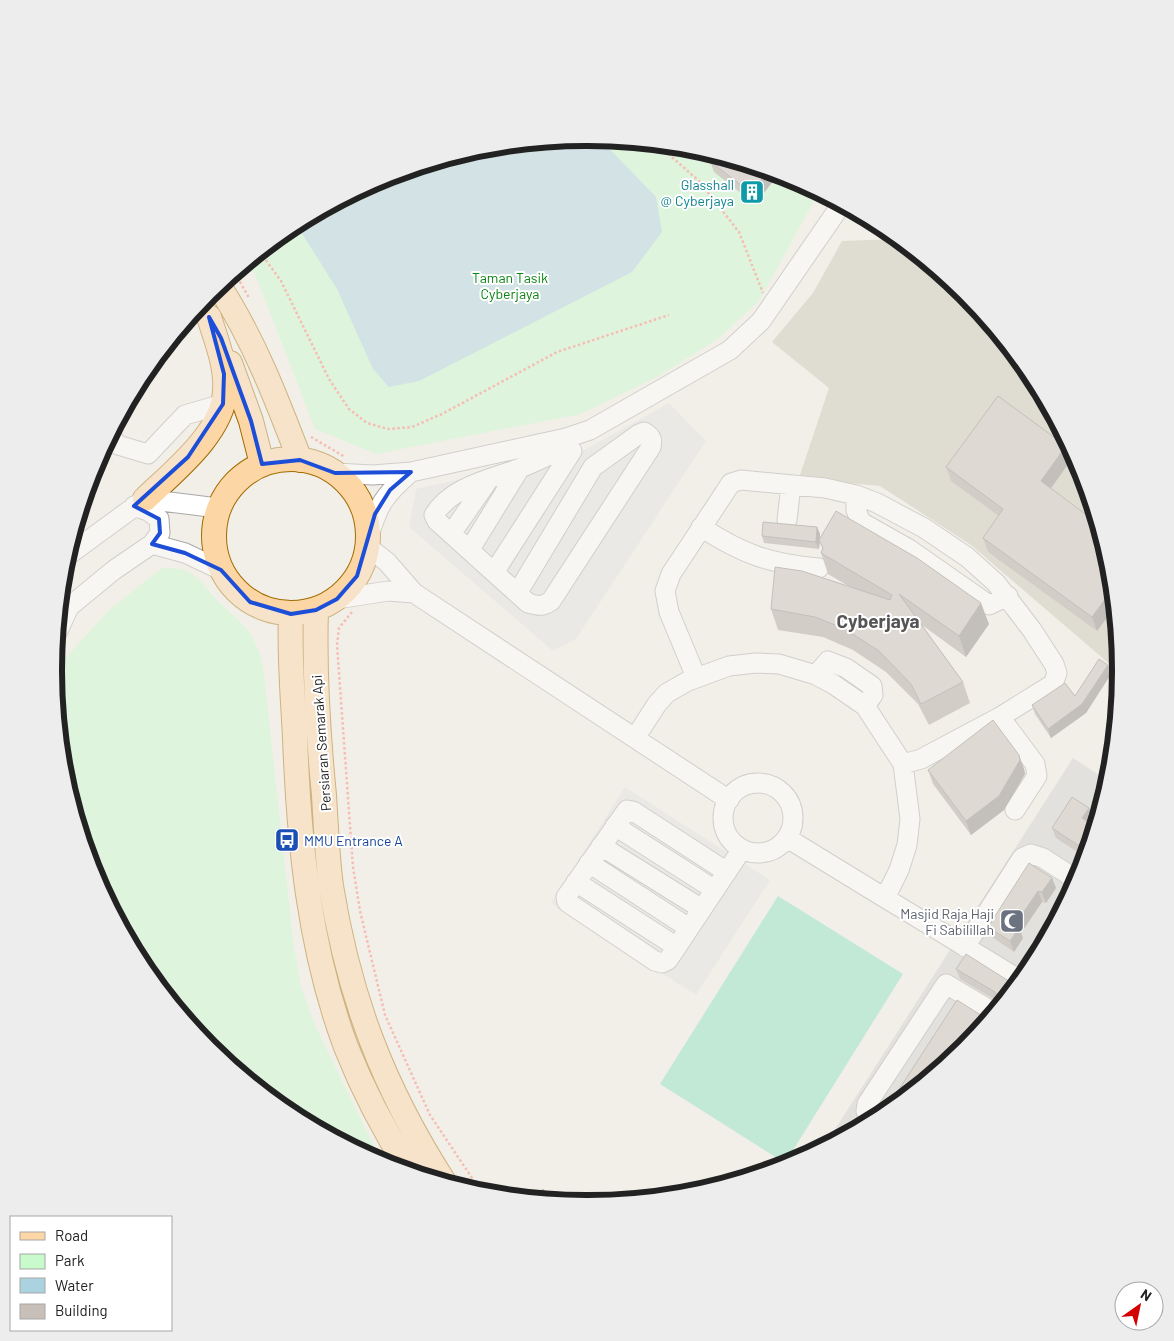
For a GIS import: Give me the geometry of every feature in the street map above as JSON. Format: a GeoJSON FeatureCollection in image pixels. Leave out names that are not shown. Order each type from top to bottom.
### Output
{"type":"FeatureCollection","features":[{"type":"Feature","properties":{"kind":"main road"},"geometry":{"type":"LineString","coordinates":[[223,293],[270,385],[300,460]]}},
{"type":"Feature","properties":{"kind":"main road"},"geometry":{"type":"LineString","coordinates":[[139,503],[200,444],[217,419],[223,404],[224,374],[205,311]]}},
{"type":"Feature","properties":{"kind":"main road"},"geometry":{"type":"LineString","coordinates":[[206,311],[221,338],[248,412],[262,464]]}},
{"type":"Feature","properties":{"kind":"main road"},"geometry":{"type":"LineString","coordinates":[[281,460],[300,460],[342,466],[367,521],[368,544],[358,576],[337,599],[316,610],[291,614],[270,611],[250,602],[233,588],[221,570],[214,550],[213,529],[218,508],[233,484],[243,474],[262,464],[281,460]]}},
{"type":"Feature","properties":{"kind":"main road","name":"Persiaran Semarak Api"},"geometry":{"type":"LineString","coordinates":[[316,610],[314,655],[321,764],[331,885],[343,948],[369,1039],[409,1125],[439,1173]]}},
{"type":"Feature","properties":{"kind":"main road","name":"Persiaran Semarak Api"},"geometry":{"type":"LineString","coordinates":[[291,614],[290,647],[299,819],[308,893],[318,950],[335,1014],[353,1064],[378,1116],[405,1162]]}},
{"type":"Feature","properties":{"kind":"street"},"geometry":{"type":"LineString","coordinates":[[518,592],[594,467],[638,434],[644,432],[650,436],[652,441],[651,447],[551,600],[538,606],[528,603],[495,571],[437,521],[434,515],[438,508],[459,492],[520,468],[568,445],[590,430],[730,350],[765,315],[838,210]]}},
{"type":"Feature","properties":{"kind":"street"},"geometry":{"type":"LineString","coordinates":[[115,442],[118,445],[148,454],[185,415],[223,404]]}},
{"type":"Feature","properties":{"kind":"street"},"geometry":{"type":"LineString","coordinates":[[568,445],[580,464],[587,468],[594,467]]}},
{"type":"Feature","properties":{"kind":"street"},"geometry":{"type":"LineString","coordinates":[[342,466],[373,475],[411,472],[568,445]]}},
{"type":"Feature","properties":{"kind":"street"},"geometry":{"type":"LineString","coordinates":[[495,571],[568,445]]}},
{"type":"Feature","properties":{"kind":"street"},"geometry":{"type":"LineString","coordinates":[[470,549],[520,468]]}},
{"type":"Feature","properties":{"kind":"street"},"geometry":{"type":"LineString","coordinates":[[411,472],[390,490],[375,514],[368,544],[388,562],[414,593],[474,634],[511,655],[588,705],[729,800]]}},
{"type":"Feature","properties":{"kind":"street"},"geometry":{"type":"LineString","coordinates":[[451,534],[489,479]]}},
{"type":"Feature","properties":{"kind":"street"},"geometry":{"type":"LineString","coordinates":[[696,677],[670,612],[665,590],[671,574],[731,483],[741,480],[791,485],[856,495],[878,503],[924,528],[966,557],[996,582],[1037,637],[1054,664],[1057,673],[1053,684],[1000,717],[921,759],[903,764]]}},
{"type":"Feature","properties":{"kind":"street"},"geometry":{"type":"LineString","coordinates":[[787,520],[791,485]]}},
{"type":"Feature","properties":{"kind":"street"},"geometry":{"type":"LineString","coordinates":[[856,495],[856,510],[861,522],[909,549],[989,606],[1008,596]]}},
{"type":"Feature","properties":{"kind":"street"},"geometry":{"type":"LineString","coordinates":[[67,602],[152,544],[160,533],[159,519],[139,503]]}},
{"type":"Feature","properties":{"kind":"street"},"geometry":{"type":"LineString","coordinates":[[77,549],[139,503],[218,508]]}},
{"type":"Feature","properties":{"kind":"street"},"geometry":{"type":"LineString","coordinates":[[702,527],[726,543],[752,556],[778,563],[819,568]]}},
{"type":"Feature","properties":{"kind":"street"},"geometry":{"type":"LineString","coordinates":[[152,544],[185,553],[221,570]]}},
{"type":"Feature","properties":{"kind":"street"},"geometry":{"type":"LineString","coordinates":[[337,599],[388,591],[414,593]]}},
{"type":"Feature","properties":{"kind":"street"},"geometry":{"type":"LineString","coordinates":[[635,738],[657,704],[667,694],[696,677],[730,666],[756,663],[779,664],[816,675],[833,684],[864,706],[890,741],[903,764],[910,819],[907,845],[899,870],[885,898]]}},
{"type":"Feature","properties":{"kind":"street"},"geometry":{"type":"LineString","coordinates":[[1000,717],[1035,764],[1037,776],[1015,810]]}},
{"type":"Feature","properties":{"kind":"street"},"geometry":{"type":"LineString","coordinates":[[748,785],[772,786],[782,793],[789,803],[793,814],[792,826],[782,844],[767,852],[759,853],[742,849],[728,836],[723,818],[729,800],[737,791],[748,785]]}},
{"type":"Feature","properties":{"kind":"street"},"geometry":{"type":"LineString","coordinates":[[727,872],[633,811],[627,810],[576,882],[677,947],[689,928],[715,890],[727,872],[742,849]]}},
{"type":"Feature","properties":{"kind":"street"},"geometry":{"type":"LineString","coordinates":[[615,826],[715,890]]}},
{"type":"Feature","properties":{"kind":"street"},"geometry":{"type":"LineString","coordinates":[[705,858],[728,836]]}},
{"type":"Feature","properties":{"kind":"street"},"geometry":{"type":"LineString","coordinates":[[787,838],[1013,976]]}},
{"type":"Feature","properties":{"kind":"street"},"geometry":{"type":"LineString","coordinates":[[601,846],[702,909]]}},
{"type":"Feature","properties":{"kind":"street"},"geometry":{"type":"LineString","coordinates":[[965,947],[1022,858],[1031,854],[1043,858],[1070,875]]}},
{"type":"Feature","properties":{"kind":"street"},"geometry":{"type":"LineString","coordinates":[[589,863],[689,928]]}},
{"type":"Feature","properties":{"kind":"street"},"geometry":{"type":"LineString","coordinates":[[868,1113],[866,1111],[867,1104],[946,984],[987,1009]]}},
{"type":"Feature","properties":{"kind":"path"},"geometry":{"type":"LineString","coordinates":[[666,152],[699,181],[739,232],[765,315]]}},
{"type":"Feature","properties":{"kind":"path"},"geometry":{"type":"LineString","coordinates":[[264,257],[281,281],[329,379],[348,409],[367,423],[388,429],[412,428],[442,414],[557,352],[669,316]]}},
{"type":"Feature","properties":{"kind":"path"},"geometry":{"type":"LineString","coordinates":[[238,279],[249,298]]}},
{"type":"Feature","properties":{"kind":"path"},"geometry":{"type":"LineString","coordinates":[[310,436],[342,466]]}},
{"type":"Feature","properties":{"kind":"path"},"geometry":{"type":"LineString","coordinates":[[360,608],[352,612],[339,628],[337,645],[353,867],[360,911],[385,1015],[430,1115],[475,1183]]}},
{"type":"Feature","properties":{"kind":"highlighted area"},"geometry":{"type":"Polygon","coordinates":[[[209,317],[221,338],[251,421],[262,464],[300,460],[335,473],[411,472],[390,490],[375,514],[357,576],[337,599],[316,610],[291,614],[250,602],[221,570],[185,553],[152,544],[160,533],[159,519],[134,506],[188,457],[223,404],[224,374],[209,317]]]}},
{"type":"Feature","properties":{"kind":"shaded area"},"geometry":{"type":"Polygon","coordinates":[[[886,239],[906,254],[958,300],[1003,351],[1023,379],[1057,439],[1072,470],[1084,502],[1094,535],[1107,602],[1112,666],[971,545],[880,486],[799,478],[829,388],[772,342],[813,293],[842,241],[886,239]]]}},
{"type":"Feature","properties":{"kind":"shaded area"},"geometry":{"type":"Polygon","coordinates":[[[669,403],[706,441],[576,639],[553,651],[409,527],[416,489],[579,453],[669,403]]]}},
{"type":"Feature","properties":{"kind":"shaded area","name":"Masjid Raja Haji Fi Sabilillah"},"geometry":{"type":"Polygon","coordinates":[[[1073,758],[1100,776],[1094,806],[1072,871],[1041,933],[1003,990],[958,1041],[933,1065],[878,1107],[832,1134],[1073,758]]]}},
{"type":"Feature","properties":{"kind":"shaded area"},"geometry":{"type":"Polygon","coordinates":[[[625,787],[770,880],[696,995],[551,903],[625,787]]]}},
{"type":"Feature","properties":{"kind":"green space","name":"Taman Tasik Cyberjaya"},"geometry":{"type":"Polygon","coordinates":[[[587,146],[655,150],[723,164],[756,174],[823,202],[814,201],[759,301],[719,338],[659,376],[581,414],[376,454],[315,429],[255,274],[251,268],[268,254],[325,216],[355,200],[418,174],[451,164],[519,150],[587,146]]]}},
{"type":"Feature","properties":{"kind":"green space"},"geometry":{"type":"Polygon","coordinates":[[[162,568],[174,568],[190,572],[195,576],[241,623],[255,643],[263,666],[294,948],[301,987],[315,1025],[376,1150],[325,1125],[296,1107],[241,1065],[216,1041],[171,990],[133,933],[117,902],[102,871],[80,806],[67,739],[62,670],[63,661],[108,611],[162,568]]]}},
{"type":"Feature","properties":{"kind":"green space"},"geometry":{"type":"Polygon","coordinates":[[[778,896],[903,974],[791,1154],[778,1159],[660,1084],[778,896]]]}},
{"type":"Feature","properties":{"kind":"water"},"geometry":{"type":"Polygon","coordinates":[[[553,147],[607,147],[656,197],[662,232],[632,272],[419,381],[389,387],[373,369],[337,289],[301,231],[355,200],[386,186],[451,164],[519,150],[553,147]]]}},
{"type":"Feature","properties":{"kind":"building"},"geometry":{"type":"Polygon","coordinates":[[[710,161],[723,164],[764,177],[751,193],[710,161]]]}},
{"type":"Feature","properties":{"kind":"building"},"geometry":{"type":"Polygon","coordinates":[[[998,396],[1057,440],[1063,451],[1041,481],[1088,516],[1094,535],[1106,598],[1092,617],[983,538],[1003,509],[946,467],[998,396]]]}},
{"type":"Feature","properties":{"kind":"building"},"geometry":{"type":"Polygon","coordinates":[[[836,511],[917,558],[981,603],[959,636],[899,594],[963,682],[921,704],[911,684],[879,651],[845,629],[815,617],[771,609],[775,567],[802,571],[890,600],[892,595],[821,553],[823,548],[819,540],[836,511]]]}},
{"type":"Feature","properties":{"kind":"building"},"geometry":{"type":"Polygon","coordinates":[[[763,522],[817,527],[816,542],[762,536],[763,522]]]}},
{"type":"Feature","properties":{"kind":"building"},"geometry":{"type":"Polygon","coordinates":[[[1099,659],[1108,665],[1082,704],[1048,729],[1032,705],[1065,683],[1075,696],[1099,659]]]}},
{"type":"Feature","properties":{"kind":"building"},"geometry":{"type":"Polygon","coordinates":[[[993,720],[1019,755],[1020,760],[999,796],[966,821],[928,770],[993,720]]]}},
{"type":"Feature","properties":{"kind":"building"},"geometry":{"type":"Polygon","coordinates":[[[1072,797],[1089,808],[1082,818],[1089,823],[1081,847],[1052,828],[1072,797]]]}},
{"type":"Feature","properties":{"kind":"building"},"geometry":{"type":"Polygon","coordinates":[[[1029,863],[1052,878],[1042,892],[1038,891],[1015,925],[1019,928],[1010,941],[988,927],[1029,863]]]}},
{"type":"Feature","properties":{"kind":"building"},"geometry":{"type":"Polygon","coordinates":[[[966,954],[1009,981],[998,996],[995,992],[956,969],[966,954]]]}},
{"type":"Feature","properties":{"kind":"building"},"geometry":{"type":"Polygon","coordinates":[[[957,1000],[981,1015],[933,1065],[896,1094],[957,1000]]]}},
{"type":"Feature","properties":{"kind":"building"},"geometry":{"type":"Polygon","coordinates":[[[543,1189],[547,1193],[538,1193],[543,1189]]]}},
{"type":"Feature","properties":{"kind":"place","name":"Glasshall @ Cyberjaya"},"geometry":{"type":"Point","coordinates":[752,192]}},
{"type":"Feature","properties":{"kind":"place","name":"MMU Entrance A"},"geometry":{"type":"Point","coordinates":[287,840]}},
{"type":"Feature","properties":{"kind":"place","name":"Masjid Raja Haji Fi Sabilillah"},"geometry":{"type":"Point","coordinates":[1012,921]}},
{"type":"Feature","properties":{"kind":"district","name":"Cyberjaya"},"geometry":{"type":"Point","coordinates":[878,620]}}]}
